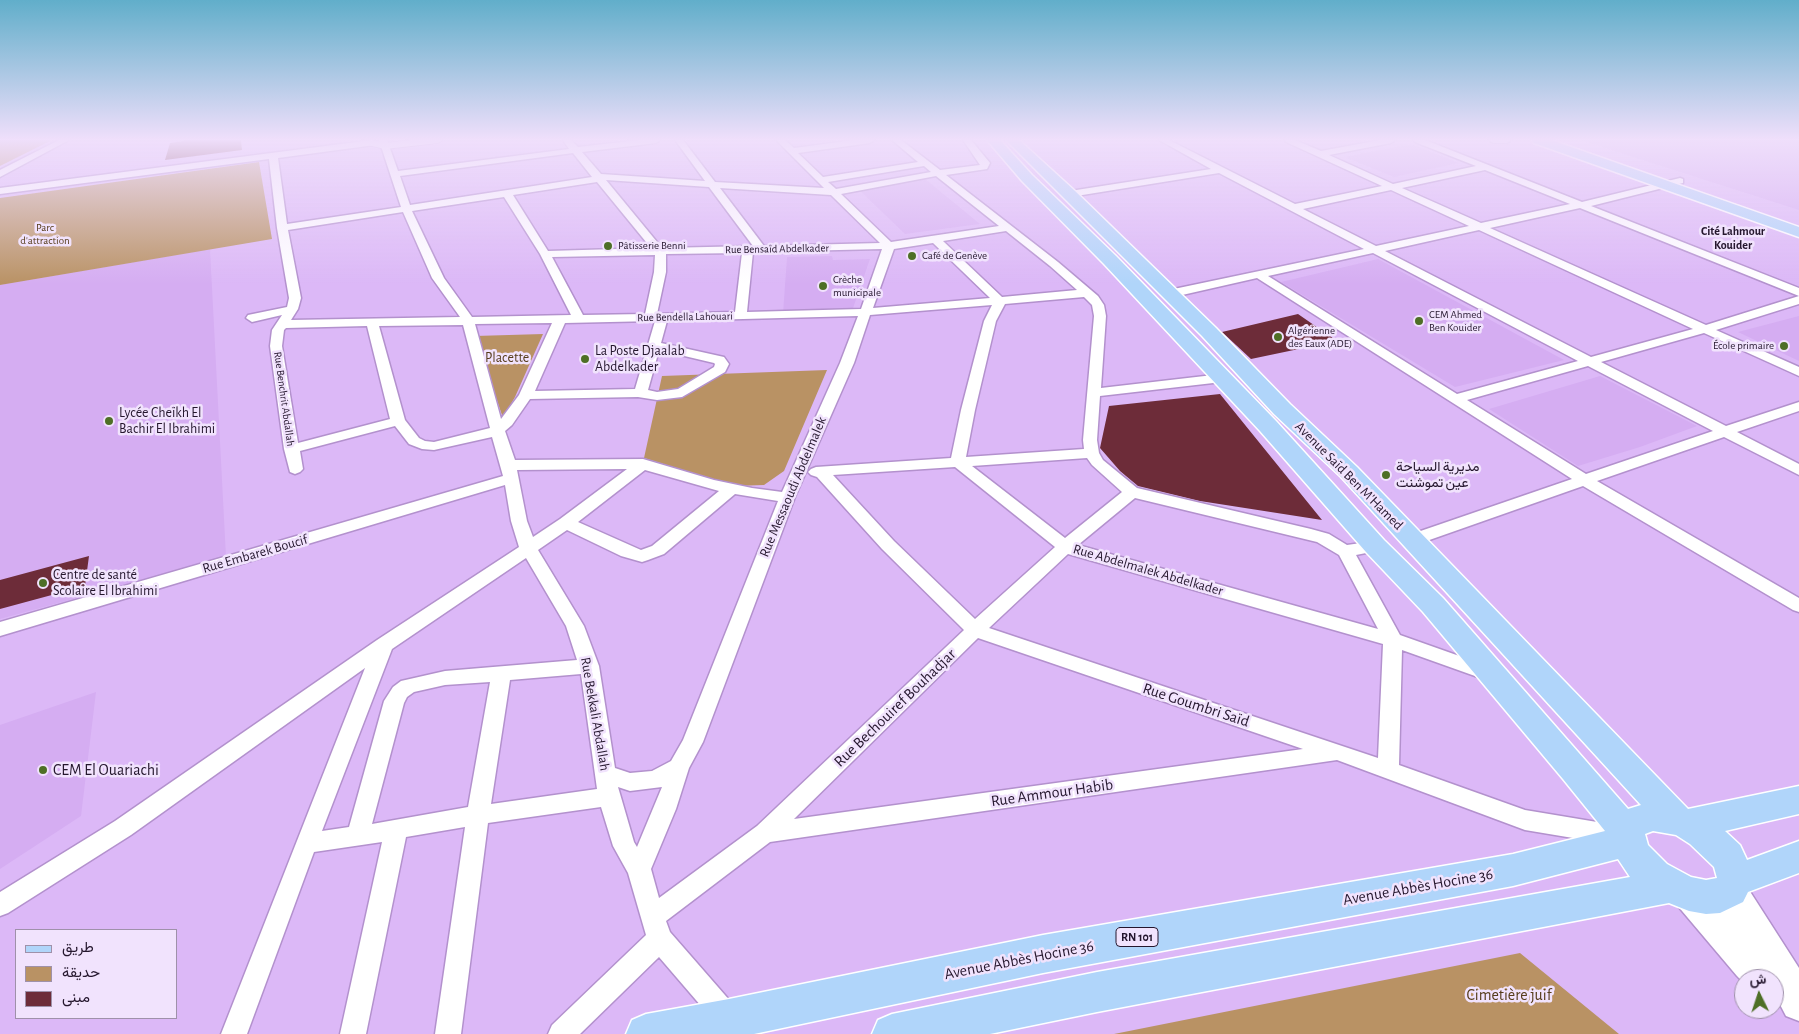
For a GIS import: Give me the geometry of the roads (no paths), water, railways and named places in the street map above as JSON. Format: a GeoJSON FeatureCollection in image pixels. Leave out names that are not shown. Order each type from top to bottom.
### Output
{"type":"FeatureCollection","features":[{"type":"Feature","properties":{"kind":"main road","name":"Avenue Saïd Ben M'Hamed"},"geometry":{"type":"LineString","coordinates":[[1037,188],[1110,260],[1268,426],[1375,546],[1433,605],[1575,769],[1628,837],[1633,852],[1642,864],[1654,876],[1679,890]]}},
{"type":"Feature","properties":{"kind":"main road","name":"Avenue Saïd Ben M'Hamed"},"geometry":{"type":"LineString","coordinates":[[1064,188],[1209,332],[1282,409],[1349,472],[1682,822]]}},
{"type":"Feature","properties":{"kind":"main road"},"geometry":{"type":"LineString","coordinates":[[1673,188],[1799,232]]}},
{"type":"Feature","properties":{"kind":"main road"},"geometry":{"type":"LineString","coordinates":[[1701,188],[1799,223]]}},
{"type":"Feature","properties":{"kind":"main road"},"geometry":{"type":"LineString","coordinates":[[1682,822],[1799,800]]}},
{"type":"Feature","properties":{"kind":"main road"},"geometry":{"type":"LineString","coordinates":[[1628,837],[1631,826],[1636,821],[1653,816],[1682,822],[1702,833],[1716,844],[1726,856],[1733,869],[1732,885],[1799,1003]]}},
{"type":"Feature","properties":{"kind":"main road","name":"Avenue Abbès Hocine 36"},"geometry":{"type":"LineString","coordinates":[[646,1034],[729,1019],[1042,954],[1513,870],[1628,837]]}},
{"type":"Feature","properties":{"kind":"main road"},"geometry":{"type":"LineString","coordinates":[[892,1034],[1097,992],[1679,890],[1720,896],[1732,885],[1799,857]]}},
{"type":"Feature","properties":{"kind":"main road"},"geometry":{"type":"LineString","coordinates":[[1679,890],[1754,969]]}},
{"type":"Feature","properties":{"kind":"main road"},"geometry":{"type":"LineString","coordinates":[[1784,997],[1799,1011]]}},
{"type":"Feature","properties":{"kind":"street"},"geometry":{"type":"LineString","coordinates":[[0,191],[21,188]]}},
{"type":"Feature","properties":{"kind":"street"},"geometry":{"type":"LineString","coordinates":[[252,318],[292,310],[294,298],[276,188]]}},
{"type":"Feature","properties":{"kind":"street"},"geometry":{"type":"LineString","coordinates":[[400,188],[406,208],[438,278],[468,320],[497,431],[510,472]]}},
{"type":"Feature","properties":{"kind":"street"},"geometry":{"type":"LineString","coordinates":[[282,228],[536,188]]}},
{"type":"Feature","properties":{"kind":"street"},"geometry":{"type":"LineString","coordinates":[[607,188],[660,252],[662,259],[654,345],[641,391],[638,393]]}},
{"type":"Feature","properties":{"kind":"street"},"geometry":{"type":"LineString","coordinates":[[717,188],[761,249]]}},
{"type":"Feature","properties":{"kind":"street"},"geometry":{"type":"LineString","coordinates":[[784,188],[834,192],[855,188]]}},
{"type":"Feature","properties":{"kind":"street"},"geometry":{"type":"LineString","coordinates":[[830,188],[890,246]]}},
{"type":"Feature","properties":{"kind":"street"},"geometry":{"type":"LineString","coordinates":[[958,188],[1054,264],[1098,305],[1100,316],[1090,440],[1092,454],[1110,474],[1132,492],[1305,533],[1328,540],[1344,551],[1353,564],[1393,640],[1388,769]]}},
{"type":"Feature","properties":{"kind":"street"},"geometry":{"type":"LineString","coordinates":[[1070,194],[1106,188]]}},
{"type":"Feature","properties":{"kind":"street"},"geometry":{"type":"LineString","coordinates":[[1255,188],[1799,470]]}},
{"type":"Feature","properties":{"kind":"street"},"geometry":{"type":"LineString","coordinates":[[1292,208],[1388,188]]}},
{"type":"Feature","properties":{"kind":"street"},"geometry":{"type":"LineString","coordinates":[[1397,188],[1799,372]]}},
{"type":"Feature","properties":{"kind":"street"},"geometry":{"type":"LineString","coordinates":[[1540,188],[1799,292]]}},
{"type":"Feature","properties":{"kind":"street"},"geometry":{"type":"LineString","coordinates":[[1169,294],[1650,188]]}},
{"type":"Feature","properties":{"kind":"street"},"geometry":{"type":"LineString","coordinates":[[507,193],[545,254],[579,319]]}},
{"type":"Feature","properties":{"kind":"street","name":"Rue Bensaïd Abdelkader"},"geometry":{"type":"LineString","coordinates":[[545,254],[890,246],[1008,228]]}},
{"type":"Feature","properties":{"kind":"street"},"geometry":{"type":"LineString","coordinates":[[935,239],[1000,301],[990,321],[968,410],[958,462]]}},
{"type":"Feature","properties":{"kind":"street","name":"Rue Messaoudi Abdelmalek"},"geometry":{"type":"LineString","coordinates":[[639,869],[665,809],[679,767],[693,742],[787,497],[847,363],[890,246]]}},
{"type":"Feature","properties":{"kind":"street"},"geometry":{"type":"LineString","coordinates":[[742,316],[748,249]]}},
{"type":"Feature","properties":{"kind":"street"},"geometry":{"type":"LineString","coordinates":[[1259,275],[1584,480],[1799,606]]}},
{"type":"Feature","properties":{"kind":"street","name":"Rue Bendella Lahouari"},"geometry":{"type":"LineString","coordinates":[[282,324],[560,320],[866,312],[1087,293]]}},
{"type":"Feature","properties":{"kind":"street"},"geometry":{"type":"LineString","coordinates":[[1455,399],[1706,329],[1799,300]]}},
{"type":"Feature","properties":{"kind":"street","name":"Rue Benchrit Abdallah"},"geometry":{"type":"LineString","coordinates":[[292,310],[278,330],[276,346],[295,469]]}},
{"type":"Feature","properties":{"kind":"street"},"geometry":{"type":"LineString","coordinates":[[372,323],[398,422],[414,441],[422,445],[434,446],[497,431],[513,414],[526,395],[560,320]]}},
{"type":"Feature","properties":{"kind":"street"},"geometry":{"type":"LineString","coordinates":[[526,395],[607,396],[638,393],[657,396],[682,393],[720,370],[722,364],[719,360],[654,345]]}},
{"type":"Feature","properties":{"kind":"street"},"geometry":{"type":"LineString","coordinates":[[1094,394],[1222,378]]}},
{"type":"Feature","properties":{"kind":"street"},"geometry":{"type":"LineString","coordinates":[[1412,540],[1799,406]]}},
{"type":"Feature","properties":{"kind":"street"},"geometry":{"type":"LineString","coordinates":[[291,449],[398,422]]}},
{"type":"Feature","properties":{"kind":"street"},"geometry":{"type":"LineString","coordinates":[[799,470],[822,473],[1092,454]]}},
{"type":"Feature","properties":{"kind":"street","name":"Rue Abdelmalek Abdelkader"},"geometry":{"type":"LineString","coordinates":[[958,462],[1065,547],[1393,640],[1493,676]]}},
{"type":"Feature","properties":{"kind":"street"},"geometry":{"type":"LineString","coordinates":[[0,906],[123,828],[384,645],[566,523],[643,464]]}},
{"type":"Feature","properties":{"kind":"street","name":"Rue Embarek Boucif"},"geometry":{"type":"LineString","coordinates":[[0,629],[510,472],[643,464],[731,489],[787,497]]}},
{"type":"Feature","properties":{"kind":"street","name":"Rue Bekkali Abdallah"},"geometry":{"type":"LineString","coordinates":[[510,472],[519,521],[528,548],[575,626],[589,666],[609,797],[624,846],[639,869],[656,928]]}},
{"type":"Feature","properties":{"kind":"street","name":"Rue Goumbri Saïd"},"geometry":{"type":"LineString","coordinates":[[822,473],[888,545],[974,630],[1388,769],[1525,820],[1628,837]]}},
{"type":"Feature","properties":{"kind":"street"},"geometry":{"type":"LineString","coordinates":[[566,523],[627,552],[642,556],[652,554],[731,489]]}},
{"type":"Feature","properties":{"kind":"street","name":"Rue Bechouiref Bouhadjar"},"geometry":{"type":"LineString","coordinates":[[656,928],[765,833],[974,630],[1065,547],[1132,492]]}},
{"type":"Feature","properties":{"kind":"street"},"geometry":{"type":"LineString","coordinates":[[1344,551],[1375,546]]}},
{"type":"Feature","properties":{"kind":"street"},"geometry":{"type":"LineString","coordinates":[[234,1034],[306,843],[384,645]]}},
{"type":"Feature","properties":{"kind":"street"},"geometry":{"type":"LineString","coordinates":[[358,836],[394,701],[400,692],[408,686],[418,682],[589,666]]}},
{"type":"Feature","properties":{"kind":"street"},"geometry":{"type":"LineString","coordinates":[[448,1034],[478,815],[501,674]]}},
{"type":"Feature","properties":{"kind":"street","name":"Rue Ammour Habib"},"geometry":{"type":"LineString","coordinates":[[765,833],[1338,752]]}},
{"type":"Feature","properties":{"kind":"street"},"geometry":{"type":"LineString","coordinates":[[606,774],[630,782],[655,780],[679,767]]}},
{"type":"Feature","properties":{"kind":"street"},"geometry":{"type":"LineString","coordinates":[[306,843],[478,815],[609,797]]}},
{"type":"Feature","properties":{"kind":"street"},"geometry":{"type":"LineString","coordinates":[[353,1034],[396,829]]}},
{"type":"Feature","properties":{"kind":"street"},"geometry":{"type":"LineString","coordinates":[[561,1034],[656,928],[729,1019]]}},
{"type":"Feature","properties":{"kind":"place","name":"Pâtisserie Benni"},"geometry":{"type":"Point","coordinates":[608,246]}},
{"type":"Feature","properties":{"kind":"place","name":"Café de Genève"},"geometry":{"type":"Point","coordinates":[912,256]}},
{"type":"Feature","properties":{"kind":"place","name":"Crèche municipale"},"geometry":{"type":"Point","coordinates":[823,286]}},
{"type":"Feature","properties":{"kind":"place","name":"CEM Ahmed Ben Kouider"},"geometry":{"type":"Point","coordinates":[1419,321]}},
{"type":"Feature","properties":{"kind":"place","name":"Algérienne des Eaux (ADE)"},"geometry":{"type":"Point","coordinates":[1278,337]}},
{"type":"Feature","properties":{"kind":"place","name":"École primaire"},"geometry":{"type":"Point","coordinates":[1784,346]}},
{"type":"Feature","properties":{"kind":"place","name":"La Poste Djaalab Abdelkader"},"geometry":{"type":"Point","coordinates":[585,359]}},
{"type":"Feature","properties":{"kind":"place","name":"Lycée Cheïkh El Bachir El Ibrahimi"},"geometry":{"type":"Point","coordinates":[109,421]}},
{"type":"Feature","properties":{"kind":"place","name":"مديرية السياحة عين تموشنت"},"geometry":{"type":"Point","coordinates":[1386,475]}},
{"type":"Feature","properties":{"kind":"place","name":"Centre de santé Scolaire El Ibrahimi"},"geometry":{"type":"Point","coordinates":[43,583]}},
{"type":"Feature","properties":{"kind":"place","name":"CEM El Ouariachi"},"geometry":{"type":"Point","coordinates":[43,770]}},
{"type":"Feature","properties":{"kind":"district","name":"Cité Lahmour Kouider"},"geometry":{"type":"Point","coordinates":[1733,238]}},
{"type":"Feature","properties":{"kind":"park label","name":"Parc d'attraction"},"geometry":{"type":"Point","coordinates":[45,234]}},
{"type":"Feature","properties":{"kind":"park label","name":"Placette"},"geometry":{"type":"Point","coordinates":[507,358]}},
{"type":"Feature","properties":{"kind":"park label","name":"Cimetière juif"},"geometry":{"type":"Point","coordinates":[1509,995]}}]}
